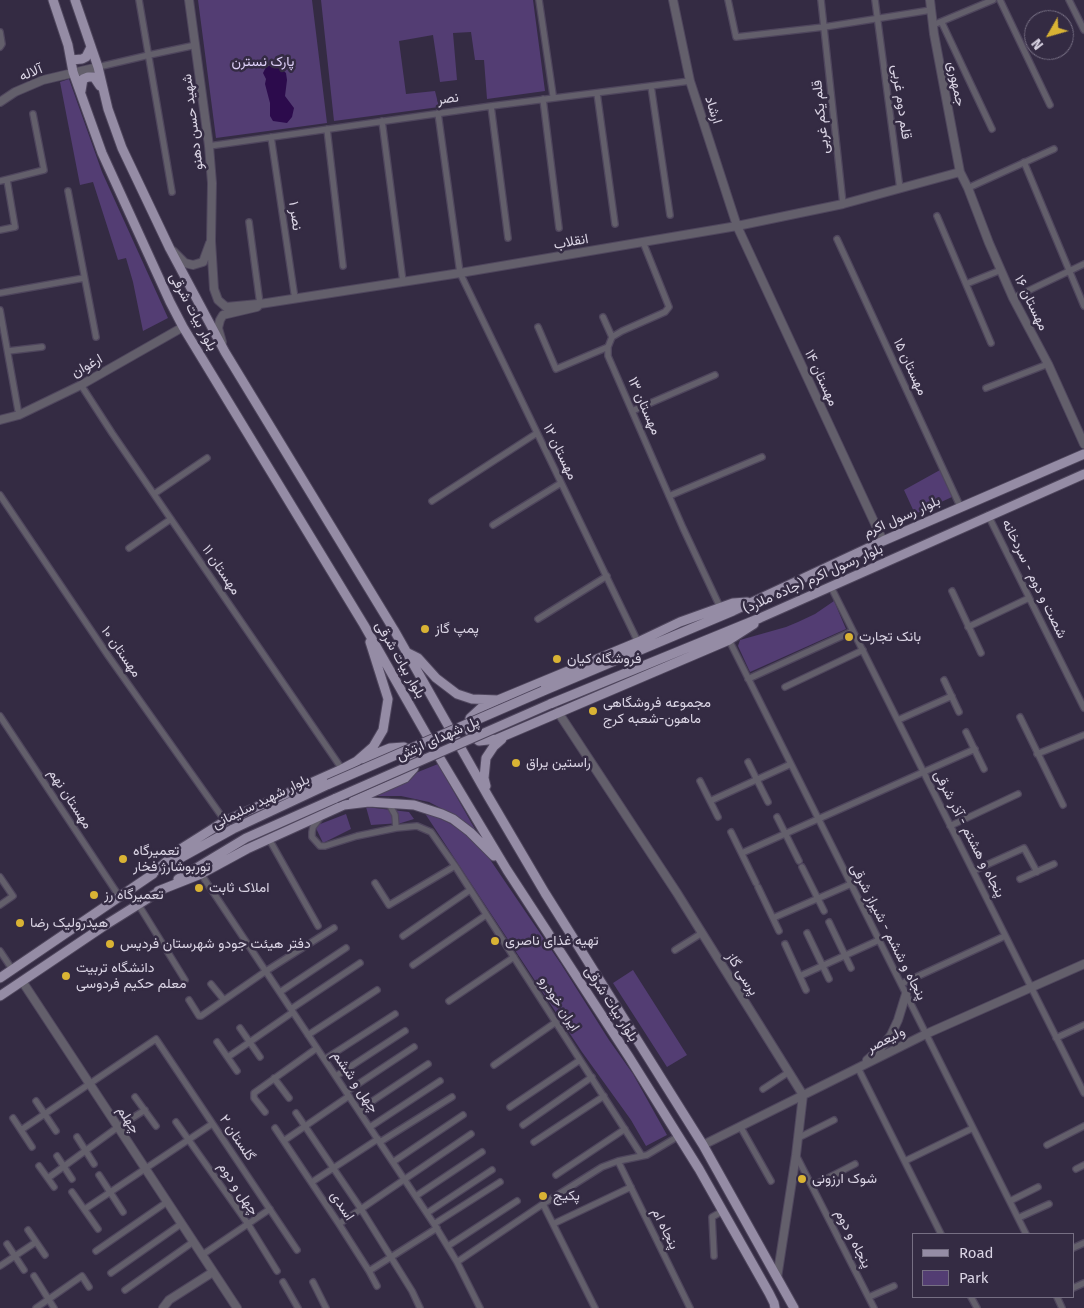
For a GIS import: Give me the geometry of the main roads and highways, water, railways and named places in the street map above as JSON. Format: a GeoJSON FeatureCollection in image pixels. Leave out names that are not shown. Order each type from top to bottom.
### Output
{"type":"FeatureCollection","features":[{"type":"Feature","properties":{"kind":"main road","name":"بلوار بیات شرقی"},"geometry":{"type":"LineString","coordinates":[[53,0],[73,72],[102,153],[183,327],[364,625],[441,760],[507,870],[629,1057],[699,1169],[769,1293],[775,1308]]}},
{"type":"Feature","properties":{"kind":"main road","name":"بلوار بیات شرقی"},"geometry":{"type":"LineString","coordinates":[[75,0],[98,67],[102,88],[122,148],[170,248],[224,352],[408,653],[545,893],[703,1145],[794,1308]]}},
{"type":"Feature","properties":{"kind":"main road"},"geometry":{"type":"LineString","coordinates":[[71,60],[86,57],[91,47]]}},
{"type":"Feature","properties":{"kind":"main road"},"geometry":{"type":"LineString","coordinates":[[82,98],[81,86],[83,80],[88,77],[94,77],[102,88]]}},
{"type":"Feature","properties":{"kind":"main road","name":"بلوار رسول اکرم"},"geometry":{"type":"LineString","coordinates":[[733,611],[883,540],[1084,454]]}},
{"type":"Feature","properties":{"kind":"main road","name":"بلوار رسول اکرم (جاده ملارد)"},"geometry":{"type":"LineString","coordinates":[[550,704],[760,618],[1084,474]]}},
{"type":"Feature","properties":{"kind":"main road"},"geometry":{"type":"LineString","coordinates":[[752,602],[733,603],[680,622],[638,642],[498,700],[476,712],[470,718],[468,729],[480,741],[497,738],[513,732],[729,640],[750,628],[760,618]]}},
{"type":"Feature","properties":{"kind":"main road","name":"بلوار رسول اکرم (جاده ملارد)"},"geometry":{"type":"LineString","coordinates":[[543,691],[733,611]]}},
{"type":"Feature","properties":{"kind":"main road"},"geometry":{"type":"LineString","coordinates":[[357,762],[373,747],[383,730],[388,699],[364,625]]}},
{"type":"Feature","properties":{"kind":"main road"},"geometry":{"type":"LineString","coordinates":[[408,653],[418,658],[436,678],[457,694],[472,698],[498,700]]}},
{"type":"Feature","properties":{"kind":"main road","name":"پل شهدای ارتش"},"geometry":{"type":"LineString","coordinates":[[329,784],[543,691]]}},
{"type":"Feature","properties":{"kind":"main road","name":"پل شهدای ارتش"},"geometry":{"type":"LineString","coordinates":[[336,798],[550,704]]}},
{"type":"Feature","properties":{"kind":"main road"},"geometry":{"type":"LineString","coordinates":[[488,796],[484,778],[486,758],[494,746],[513,732]]}},
{"type":"Feature","properties":{"kind":"main road"},"geometry":{"type":"LineString","coordinates":[[0,978],[150,876],[179,850],[225,821],[390,748],[404,747],[410,753],[414,768],[405,778],[247,849],[201,874],[158,891],[0,996]]}},
{"type":"Feature","properties":{"kind":"main road","name":"بلوار شهید سلیمانی"},"geometry":{"type":"LineString","coordinates":[[150,876],[233,829],[329,784]]}},
{"type":"Feature","properties":{"kind":"main road","name":"بلوار شهید سلیمانی"},"geometry":{"type":"LineString","coordinates":[[158,891],[246,838],[336,798]]}},
{"type":"Feature","properties":{"kind":"main road"},"geometry":{"type":"LineString","coordinates":[[344,805],[388,802],[429,809],[453,819],[470,832],[507,870]]}},
{"type":"Feature","properties":{"kind":"main road"},"geometry":{"type":"LineString","coordinates":[[629,1057],[637,1056],[641,1048]]}},
{"type":"Feature","properties":{"kind":"main road"},"geometry":{"type":"LineString","coordinates":[[639,1073],[643,1066],[651,1064]]}},
{"type":"Feature","properties":{"kind":"place","name":"پمپ گاز"},"geometry":{"type":"Point","coordinates":[425,629]}},
{"type":"Feature","properties":{"kind":"place","name":"بانک تجارت"},"geometry":{"type":"Point","coordinates":[849,637]}},
{"type":"Feature","properties":{"kind":"place","name":"فروشگاه کیان"},"geometry":{"type":"Point","coordinates":[557,659]}},
{"type":"Feature","properties":{"kind":"place","name":"مجموعه فروشگاهی ماهون-شعبه کرج"},"geometry":{"type":"Point","coordinates":[593,711]}},
{"type":"Feature","properties":{"kind":"place","name":"راستین یراق"},"geometry":{"type":"Point","coordinates":[516,763]}},
{"type":"Feature","properties":{"kind":"place","name":"تعمیرگاه توربوشارژ فخار"},"geometry":{"type":"Point","coordinates":[123,859]}},
{"type":"Feature","properties":{"kind":"place","name":"املاک ثابت"},"geometry":{"type":"Point","coordinates":[199,888]}},
{"type":"Feature","properties":{"kind":"place","name":"تعمیرگاه رز"},"geometry":{"type":"Point","coordinates":[94,895]}},
{"type":"Feature","properties":{"kind":"place","name":"هیدرولیک رضا"},"geometry":{"type":"Point","coordinates":[20,923]}},
{"type":"Feature","properties":{"kind":"place","name":"تهیه غذای ناصری"},"geometry":{"type":"Point","coordinates":[495,941]}},
{"type":"Feature","properties":{"kind":"place","name":"دفتر هیئت جودو شهرستان فردیس"},"geometry":{"type":"Point","coordinates":[110,944]}},
{"type":"Feature","properties":{"kind":"place","name":"دانشگاه تربیت معلم حکیم فردوسی"},"geometry":{"type":"Point","coordinates":[66,976]}},
{"type":"Feature","properties":{"kind":"place","name":"شوک ارزونی"},"geometry":{"type":"Point","coordinates":[802,1179]}},
{"type":"Feature","properties":{"kind":"place","name":"پکیج"},"geometry":{"type":"Point","coordinates":[543,1196]}},
{"type":"Feature","properties":{"kind":"park label","name":"پارک نسترن"},"geometry":{"type":"Point","coordinates":[263,62]}}]}
